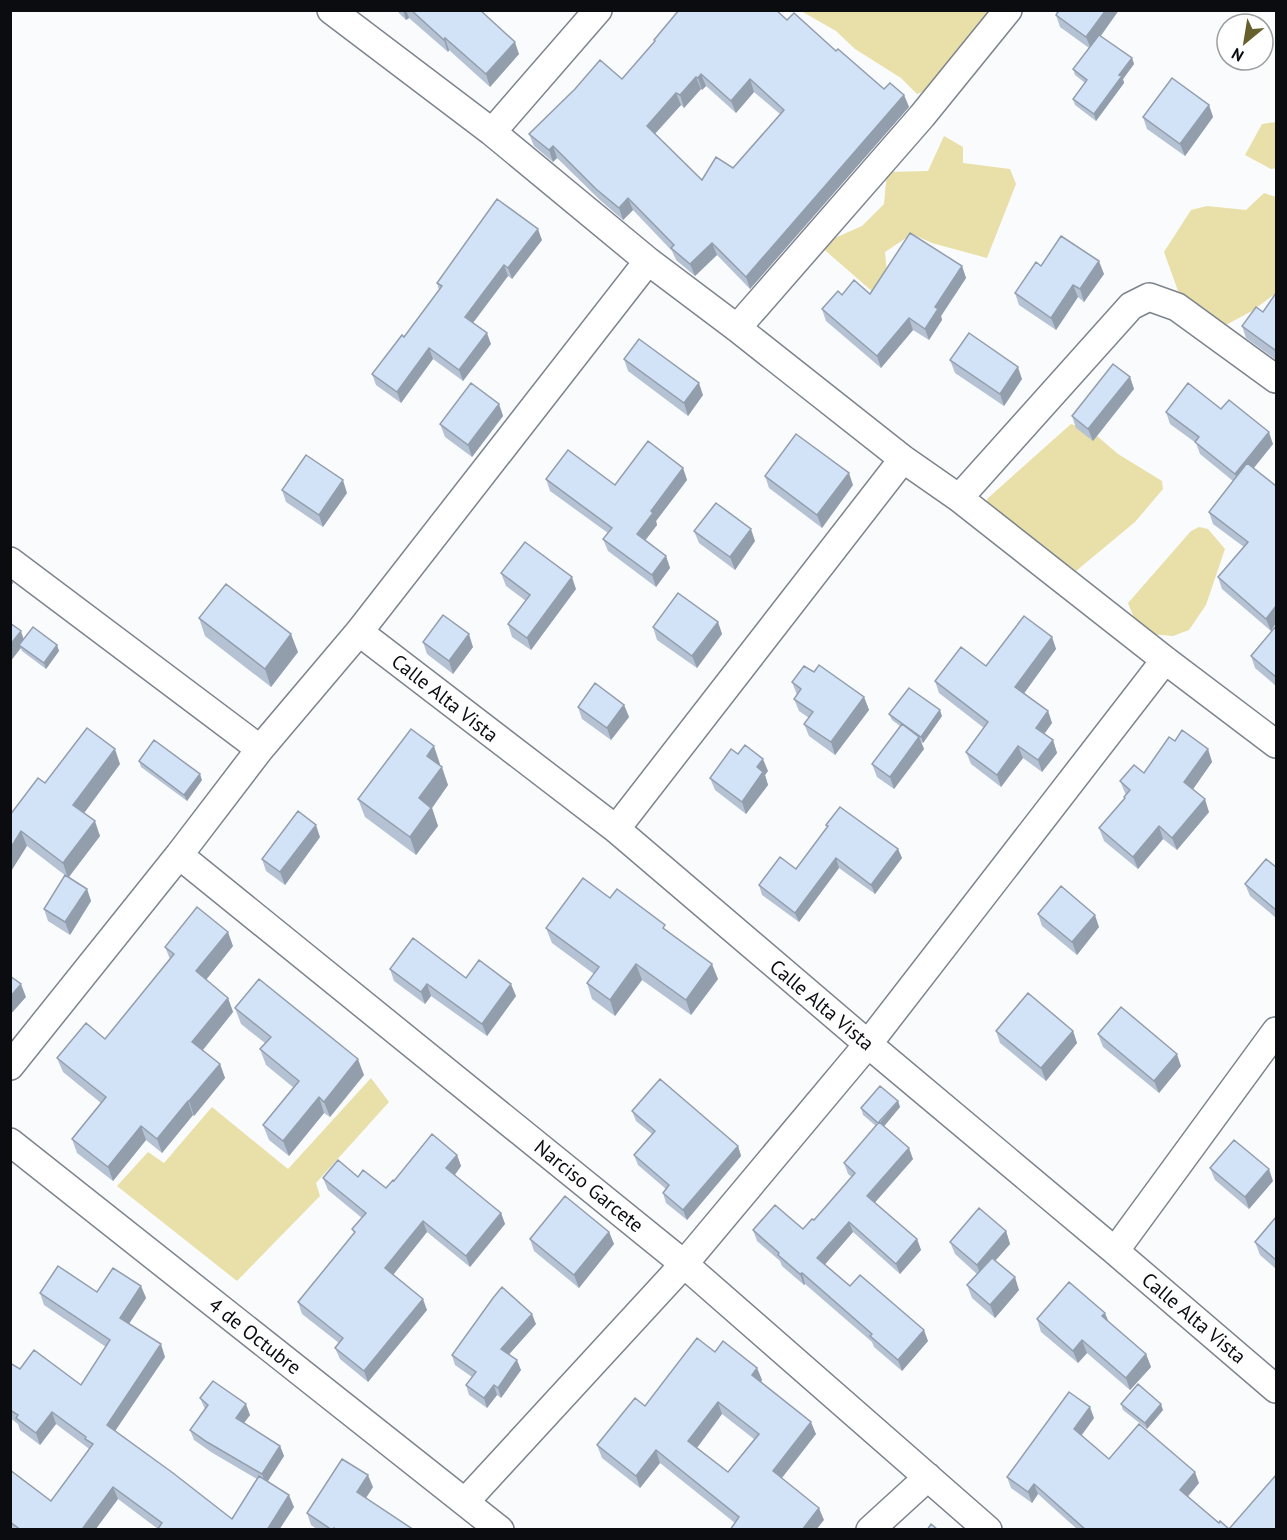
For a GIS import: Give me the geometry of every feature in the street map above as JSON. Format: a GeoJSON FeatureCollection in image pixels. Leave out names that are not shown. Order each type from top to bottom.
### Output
{"type":"FeatureCollection","features":[{"type":"Feature","properties":{"kind":"street"},"geometry":{"type":"LineString","coordinates":[[331,10],[492,132],[648,261],[1276,744]]}},
{"type":"Feature","properties":{"kind":"street"},"geometry":{"type":"LineString","coordinates":[[492,132],[598,10]]}},
{"type":"Feature","properties":{"kind":"street"},"geometry":{"type":"LineString","coordinates":[[737,328],[922,116],[1008,10]]}},
{"type":"Feature","properties":{"kind":"street"},"geometry":{"type":"LineString","coordinates":[[10,1066],[179,855],[260,749],[359,632],[648,261]]}},
{"type":"Feature","properties":{"kind":"street"},"geometry":{"type":"LineString","coordinates":[[959,498],[1131,306],[1149,297],[1177,307],[1276,379]]}},
{"type":"Feature","properties":{"kind":"street"},"geometry":{"type":"LineString","coordinates":[[616,829],[903,459]]}},
{"type":"Feature","properties":{"kind":"street"},"geometry":{"type":"LineString","coordinates":[[10,561],[260,749]]}},
{"type":"Feature","properties":{"kind":"street","name":"Calle Alta Vista"},"geometry":{"type":"LineString","coordinates":[[359,632],[616,829],[1276,1389]]}},
{"type":"Feature","properties":{"kind":"street"},"geometry":{"type":"LineString","coordinates":[[465,1502],[684,1264],[868,1044],[1164,660]]}},
{"type":"Feature","properties":{"kind":"street","name":"Narciso Garcete"},"geometry":{"type":"LineString","coordinates":[[179,855],[684,1264],[988,1530]]}},
{"type":"Feature","properties":{"kind":"street"},"geometry":{"type":"LineString","coordinates":[[1115,1251],[1276,1031]]}},
{"type":"Feature","properties":{"kind":"street","name":"4 de Octubre"},"geometry":{"type":"LineString","coordinates":[[15,1157],[500,1530]]}},
{"type":"Feature","properties":{"kind":"street"},"geometry":{"type":"LineString","coordinates":[[870,1530],[928,1477]]}},
{"type":"Feature","properties":{"kind":"shaded area"},"geometry":{"type":"Polygon","coordinates":[[[801,11],[1004,11],[928,90],[917,94],[901,78],[855,49],[836,31],[801,11]]]}},
{"type":"Feature","properties":{"kind":"shaded area"},"geometry":{"type":"Polygon","coordinates":[[[1276,122],[1276,168],[1271,169],[1245,155],[1262,124],[1276,122]]]}},
{"type":"Feature","properties":{"kind":"shaded area"},"geometry":{"type":"Polygon","coordinates":[[[944,136],[963,147],[963,163],[1010,169],[1016,184],[987,258],[932,243],[912,234],[885,252],[887,274],[874,293],[819,245],[862,226],[884,204],[887,172],[928,171],[944,136]]]}},
{"type":"Feature","properties":{"kind":"shaded area"},"geometry":{"type":"Polygon","coordinates":[[[1264,193],[1276,197],[1276,293],[1252,311],[1224,326],[1215,325],[1178,291],[1164,252],[1191,210],[1207,206],[1246,210],[1264,193]]]}},
{"type":"Feature","properties":{"kind":"shaded area"},"geometry":{"type":"Polygon","coordinates":[[[1071,424],[1090,430],[1118,454],[1162,481],[1163,489],[1135,522],[1076,571],[988,506],[987,499],[1071,424]]]}},
{"type":"Feature","properties":{"kind":"shaded area"},"geometry":{"type":"Polygon","coordinates":[[[1199,527],[1208,529],[1225,549],[1206,605],[1189,630],[1173,636],[1150,634],[1137,625],[1128,603],[1191,531],[1199,527]]]}},
{"type":"Feature","properties":{"kind":"shaded area"},"geometry":{"type":"Polygon","coordinates":[[[371,1078],[389,1102],[316,1183],[320,1196],[237,1281],[117,1186],[148,1152],[164,1163],[212,1107],[288,1169],[371,1078]]]}},
{"type":"Feature","properties":{"kind":"building"},"geometry":{"type":"Polygon","coordinates":[[[411,10],[480,10],[515,42],[486,74],[411,10]]]}},
{"type":"Feature","properties":{"kind":"building"},"geometry":{"type":"Polygon","coordinates":[[[679,10],[776,10],[787,20],[794,13],[836,51],[838,49],[884,89],[890,83],[904,95],[746,277],[712,243],[690,264],[671,248],[674,245],[628,198],[619,208],[596,189],[553,146],[549,150],[529,134],[575,89],[600,60],[622,79],[679,10]],[[701,74],[680,95],[676,93],[647,126],[702,180],[716,157],[733,168],[784,110],[750,79],[731,101],[701,74]]]}},
{"type":"Feature","properties":{"kind":"building"},"geometry":{"type":"Polygon","coordinates":[[[1059,10],[1106,10],[1086,37],[1056,15],[1059,10]]]}},
{"type":"Feature","properties":{"kind":"building"},"geometry":{"type":"Polygon","coordinates":[[[1099,35],[1132,58],[1119,75],[1122,76],[1094,114],[1073,99],[1087,80],[1073,69],[1099,35]]]}},
{"type":"Feature","properties":{"kind":"building"},"geometry":{"type":"Polygon","coordinates":[[[1172,78],[1209,105],[1180,144],[1143,117],[1172,78]]]}},
{"type":"Feature","properties":{"kind":"building"},"geometry":{"type":"Polygon","coordinates":[[[497,199],[538,229],[508,268],[504,265],[465,317],[487,333],[459,370],[429,348],[397,392],[372,374],[402,335],[404,337],[442,286],[437,283],[497,199]]]}},
{"type":"Feature","properties":{"kind":"building"},"geometry":{"type":"Polygon","coordinates":[[[910,233],[962,266],[935,307],[938,309],[925,329],[909,318],[877,356],[822,309],[838,291],[842,295],[854,280],[870,294],[910,233]]]}},
{"type":"Feature","properties":{"kind":"building"},"geometry":{"type":"Polygon","coordinates":[[[1061,236],[1099,261],[1080,289],[1073,285],[1051,318],[1015,293],[1036,262],[1041,266],[1061,236]]]}},
{"type":"Feature","properties":{"kind":"building"},"geometry":{"type":"Polygon","coordinates":[[[1276,293],[1275,350],[1242,326],[1256,307],[1263,312],[1276,293]]]}},
{"type":"Feature","properties":{"kind":"building"},"geometry":{"type":"Polygon","coordinates":[[[969,333],[1018,367],[1000,394],[950,360],[969,333]]]}},
{"type":"Feature","properties":{"kind":"building"},"geometry":{"type":"Polygon","coordinates":[[[639,339],[699,383],[684,403],[624,359],[639,339]]]}},
{"type":"Feature","properties":{"kind":"building"},"geometry":{"type":"Polygon","coordinates":[[[1113,364],[1130,377],[1088,429],[1072,416],[1113,364]]]}},
{"type":"Feature","properties":{"kind":"building"},"geometry":{"type":"Polygon","coordinates":[[[471,383],[499,404],[468,445],[440,424],[471,383]]]}},
{"type":"Feature","properties":{"kind":"building"},"geometry":{"type":"Polygon","coordinates":[[[1188,383],[1221,409],[1229,400],[1269,432],[1235,474],[1195,442],[1199,437],[1166,412],[1188,383]]]}},
{"type":"Feature","properties":{"kind":"building"},"geometry":{"type":"Polygon","coordinates":[[[796,434],[849,473],[817,515],[765,476],[796,434]]]}},
{"type":"Feature","properties":{"kind":"building"},"geometry":{"type":"Polygon","coordinates":[[[648,441],[683,468],[637,534],[666,556],[652,575],[603,539],[612,528],[546,479],[568,450],[615,485],[648,441]]]}},
{"type":"Feature","properties":{"kind":"building"},"geometry":{"type":"Polygon","coordinates":[[[306,455],[343,480],[319,515],[282,490],[306,455]]]}},
{"type":"Feature","properties":{"kind":"building"},"geometry":{"type":"Polygon","coordinates":[[[1247,463],[1276,486],[1276,606],[1266,619],[1218,577],[1248,542],[1209,512],[1247,463]]]}},
{"type":"Feature","properties":{"kind":"building"},"geometry":{"type":"Polygon","coordinates":[[[716,503],[751,529],[730,557],[694,531],[716,503]]]}},
{"type":"Feature","properties":{"kind":"building"},"geometry":{"type":"Polygon","coordinates":[[[525,542],[572,577],[527,638],[508,624],[530,595],[501,573],[525,542]]]}},
{"type":"Feature","properties":{"kind":"building"},"geometry":{"type":"Polygon","coordinates":[[[226,584],[291,634],[265,669],[199,618],[226,584]]]}},
{"type":"Feature","properties":{"kind":"building"},"geometry":{"type":"Polygon","coordinates":[[[678,593],[718,622],[692,656],[653,627],[678,593]]]}},
{"type":"Feature","properties":{"kind":"building"},"geometry":{"type":"Polygon","coordinates":[[[443,615],[469,634],[449,661],[423,642],[443,615]]]}},
{"type":"Feature","properties":{"kind":"building"},"geometry":{"type":"Polygon","coordinates":[[[1024,616],[1052,637],[1015,687],[1048,711],[1036,728],[1053,740],[1038,760],[1018,746],[997,775],[966,752],[988,722],[935,681],[961,647],[986,666],[1024,616]]]}},
{"type":"Feature","properties":{"kind":"building"},"geometry":{"type":"Polygon","coordinates":[[[10,623],[21,631],[10,645],[10,623]]]}},
{"type":"Feature","properties":{"kind":"building"},"geometry":{"type":"Polygon","coordinates":[[[1276,626],[1276,677],[1251,656],[1276,626]]]}},
{"type":"Feature","properties":{"kind":"building"},"geometry":{"type":"Polygon","coordinates":[[[33,627],[57,645],[44,663],[19,645],[33,627]]]}},
{"type":"Feature","properties":{"kind":"building"},"geometry":{"type":"Polygon","coordinates":[[[819,665],[864,697],[831,742],[804,724],[813,712],[794,699],[801,689],[792,682],[804,666],[814,672],[819,665]]]}},
{"type":"Feature","properties":{"kind":"building"},"geometry":{"type":"Polygon","coordinates":[[[595,683],[624,705],[607,728],[578,707],[595,683]]]}},
{"type":"Feature","properties":{"kind":"building"},"geometry":{"type":"Polygon","coordinates":[[[909,688],[940,710],[921,737],[889,714],[909,688]]]}},
{"type":"Feature","properties":{"kind":"building"},"geometry":{"type":"Polygon","coordinates":[[[902,724],[919,737],[890,777],[872,764],[902,724]]]}},
{"type":"Feature","properties":{"kind":"building"},"geometry":{"type":"Polygon","coordinates":[[[87,728],[115,749],[73,805],[95,821],[63,863],[21,831],[10,849],[10,815],[38,778],[45,783],[87,728]]]}},
{"type":"Feature","properties":{"kind":"building"},"geometry":{"type":"Polygon","coordinates":[[[411,729],[434,746],[427,756],[442,767],[419,798],[431,808],[410,837],[358,799],[411,729]]]}},
{"type":"Feature","properties":{"kind":"building"},"geometry":{"type":"Polygon","coordinates":[[[1182,730],[1208,749],[1184,782],[1205,799],[1172,838],[1159,826],[1133,857],[1099,828],[1130,790],[1120,781],[1134,765],[1144,773],[1169,737],[1175,741],[1182,730]]]}},
{"type":"Feature","properties":{"kind":"building"},"geometry":{"type":"Polygon","coordinates":[[[154,740],[200,774],[184,795],[139,761],[154,740]]]}},
{"type":"Feature","properties":{"kind":"building"},"geometry":{"type":"Polygon","coordinates":[[[745,745],[763,759],[757,767],[763,772],[742,802],[710,778],[731,749],[738,754],[745,745]]]}},
{"type":"Feature","properties":{"kind":"building"},"geometry":{"type":"Polygon","coordinates":[[[840,807],[898,849],[871,885],[836,858],[795,913],[759,885],[780,857],[796,869],[840,807]]]}},
{"type":"Feature","properties":{"kind":"building"},"geometry":{"type":"Polygon","coordinates":[[[298,811],[316,825],[280,872],[262,859],[298,811]]]}},
{"type":"Feature","properties":{"kind":"building"},"geometry":{"type":"Polygon","coordinates":[[[1266,859],[1276,867],[1276,910],[1245,884],[1266,859]]]}},
{"type":"Feature","properties":{"kind":"building"},"geometry":{"type":"Polygon","coordinates":[[[65,875],[87,889],[65,922],[44,909],[65,875]]]}},
{"type":"Feature","properties":{"kind":"building"},"geometry":{"type":"Polygon","coordinates":[[[583,878],[610,898],[617,889],[665,925],[663,928],[712,964],[686,1000],[636,964],[610,1000],[587,983],[599,967],[546,928],[583,878]]]}},
{"type":"Feature","properties":{"kind":"building"},"geometry":{"type":"Polygon","coordinates":[[[1061,886],[1095,915],[1072,942],[1038,914],[1061,886]]]}},
{"type":"Feature","properties":{"kind":"building"},"geometry":{"type":"Polygon","coordinates":[[[197,907],[228,932],[196,971],[228,998],[192,1042],[220,1064],[157,1139],[141,1126],[108,1167],[72,1139],[106,1097],[57,1058],[86,1023],[105,1039],[174,954],[165,947],[197,907]]]}},
{"type":"Feature","properties":{"kind":"building"},"geometry":{"type":"Polygon","coordinates":[[[413,938],[466,978],[479,960],[511,984],[482,1024],[427,984],[421,992],[390,969],[413,938]]]}},
{"type":"Feature","properties":{"kind":"building"},"geometry":{"type":"Polygon","coordinates":[[[10,976],[21,984],[10,997],[10,976]]]}},
{"type":"Feature","properties":{"kind":"building"},"geometry":{"type":"Polygon","coordinates":[[[259,979],[358,1059],[324,1102],[319,1097],[283,1141],[263,1125],[299,1081],[260,1049],[271,1037],[235,1008],[259,979]]]}},
{"type":"Feature","properties":{"kind":"building"},"geometry":{"type":"Polygon","coordinates":[[[1028,993],[1073,1031],[1041,1068],[996,1031],[1028,993]]]}},
{"type":"Feature","properties":{"kind":"building"},"geometry":{"type":"Polygon","coordinates":[[[1121,1007],[1177,1054],[1154,1081],[1098,1034],[1121,1007]]]}},
{"type":"Feature","properties":{"kind":"building"},"geometry":{"type":"Polygon","coordinates":[[[660,1079],[738,1146],[683,1210],[663,1193],[669,1185],[634,1155],[655,1131],[632,1111],[660,1079]]]}},
{"type":"Feature","properties":{"kind":"building"},"geometry":{"type":"Polygon","coordinates":[[[880,1086],[898,1101],[878,1123],[861,1108],[880,1086]]]}},
{"type":"Feature","properties":{"kind":"building"},"geometry":{"type":"Polygon","coordinates":[[[879,1122],[909,1148],[867,1196],[917,1239],[896,1264],[849,1222],[817,1258],[850,1286],[860,1275],[924,1330],[898,1360],[870,1336],[872,1334],[778,1255],[779,1253],[753,1230],[775,1205],[803,1229],[812,1219],[814,1220],[855,1173],[844,1163],[879,1122]]]}},
{"type":"Feature","properties":{"kind":"building"},"geometry":{"type":"Polygon","coordinates":[[[432,1134],[457,1155],[446,1168],[501,1213],[466,1256],[423,1221],[385,1268],[423,1299],[364,1371],[335,1348],[343,1338],[298,1302],[355,1232],[352,1229],[366,1213],[323,1178],[338,1160],[358,1177],[363,1170],[386,1188],[432,1134]]]}},
{"type":"Feature","properties":{"kind":"building"},"geometry":{"type":"Polygon","coordinates":[[[1234,1140],[1269,1169],[1245,1197],[1210,1168],[1234,1140]]]}},
{"type":"Feature","properties":{"kind":"building"},"geometry":{"type":"Polygon","coordinates":[[[565,1196],[609,1232],[574,1275],[530,1239],[565,1196]]]}},
{"type":"Feature","properties":{"kind":"building"},"geometry":{"type":"Polygon","coordinates":[[[979,1208],[1006,1231],[977,1265],[950,1242],[979,1208]]]}},
{"type":"Feature","properties":{"kind":"building"},"geometry":{"type":"Polygon","coordinates":[[[1276,1217],[1276,1260],[1255,1242],[1276,1217]]]}},
{"type":"Feature","properties":{"kind":"building"},"geometry":{"type":"Polygon","coordinates":[[[992,1258],[1015,1277],[990,1305],[967,1285],[992,1258]]]}},
{"type":"Feature","properties":{"kind":"building"},"geometry":{"type":"Polygon","coordinates":[[[58,1266],[97,1292],[113,1268],[141,1286],[120,1318],[161,1344],[107,1425],[232,1519],[259,1476],[289,1495],[267,1530],[157,1530],[162,1523],[113,1487],[83,1528],[86,1530],[21,1530],[10,1522],[10,1470],[51,1501],[93,1444],[52,1412],[36,1433],[16,1418],[18,1415],[10,1410],[10,1363],[20,1369],[34,1350],[81,1385],[110,1340],[40,1293],[58,1266]]]}},
{"type":"Feature","properties":{"kind":"building"},"geometry":{"type":"Polygon","coordinates":[[[1069,1282],[1105,1313],[1102,1316],[1146,1354],[1126,1378],[1082,1340],[1073,1351],[1037,1319],[1069,1282]]]}},
{"type":"Feature","properties":{"kind":"building"},"geometry":{"type":"Polygon","coordinates":[[[502,1287],[532,1314],[501,1349],[517,1360],[498,1388],[494,1385],[484,1398],[466,1385],[476,1372],[452,1355],[502,1287]]]}},
{"type":"Feature","properties":{"kind":"building"},"geometry":{"type":"Polygon","coordinates":[[[697,1338],[715,1352],[723,1341],[757,1368],[752,1375],[811,1422],[773,1471],[819,1508],[802,1530],[730,1530],[739,1517],[656,1450],[636,1476],[597,1445],[635,1398],[645,1406],[697,1338]],[[718,1402],[688,1441],[728,1472],[759,1434],[718,1402]]]}},
{"type":"Feature","properties":{"kind":"building"},"geometry":{"type":"Polygon","coordinates":[[[213,1381],[246,1404],[236,1418],[280,1446],[262,1474],[190,1430],[208,1405],[200,1398],[213,1381]]]}},
{"type":"Feature","properties":{"kind":"building"},"geometry":{"type":"Polygon","coordinates":[[[1138,1384],[1161,1404],[1145,1423],[1121,1404],[1138,1384]]]}},
{"type":"Feature","properties":{"kind":"building"},"geometry":{"type":"Polygon","coordinates":[[[1069,1392],[1090,1407],[1074,1429],[1109,1459],[1139,1424],[1195,1472],[1180,1490],[1229,1529],[1276,1475],[1276,1530],[1086,1530],[1034,1484],[1028,1492],[1007,1477],[1069,1392]]]}},
{"type":"Feature","properties":{"kind":"building"},"geometry":{"type":"Polygon","coordinates":[[[342,1459],[368,1475],[357,1492],[414,1530],[335,1530],[334,1528],[332,1530],[307,1513],[342,1459]]]}},
{"type":"Feature","properties":{"kind":"building"},"geometry":{"type":"Polygon","coordinates":[[[931,1524],[938,1530],[927,1530],[931,1524]]]}}]}
